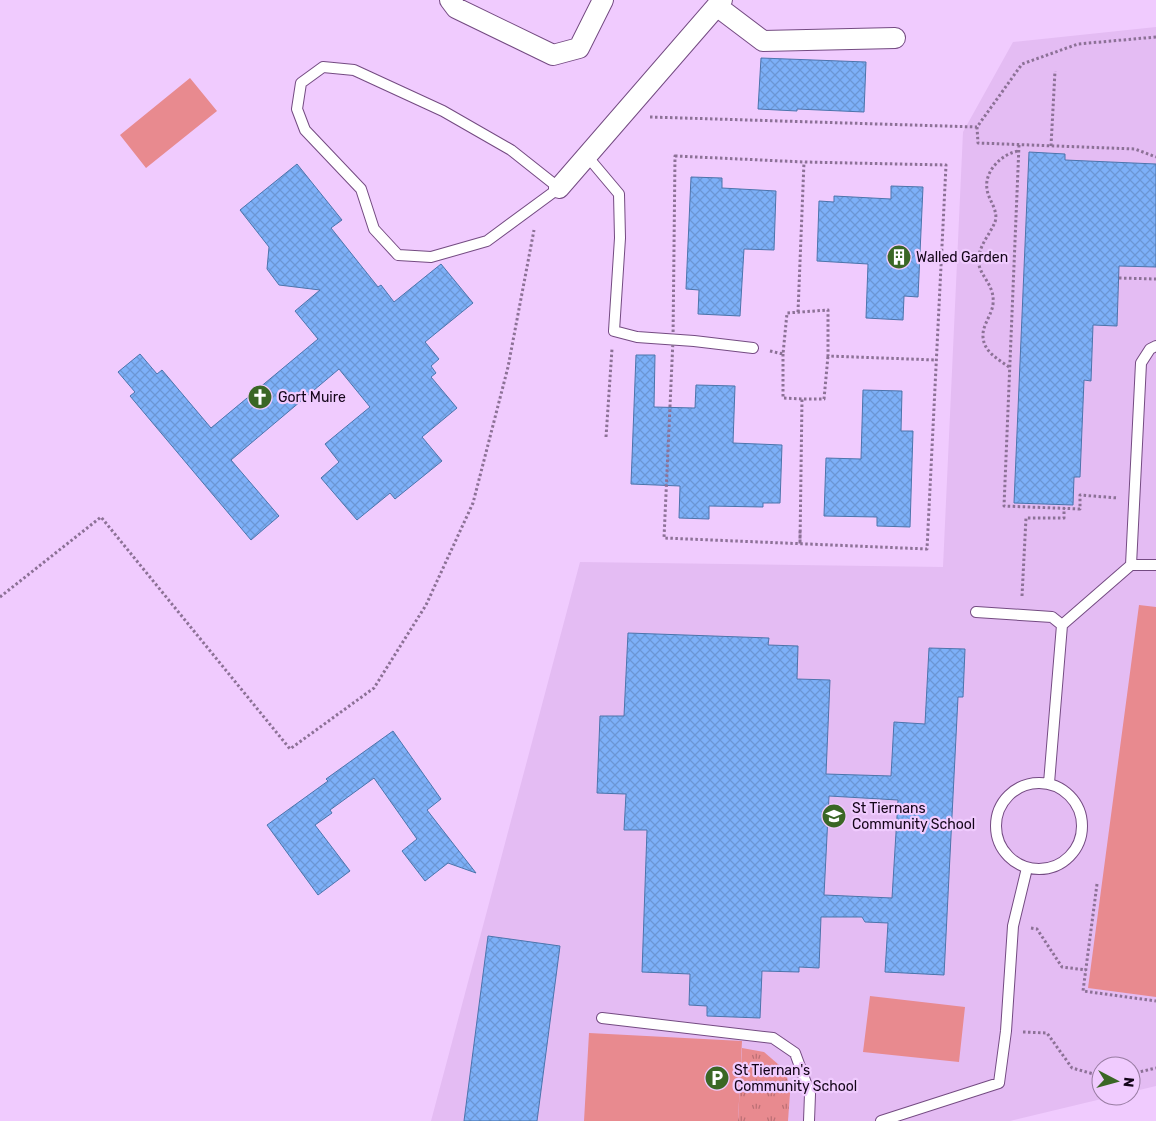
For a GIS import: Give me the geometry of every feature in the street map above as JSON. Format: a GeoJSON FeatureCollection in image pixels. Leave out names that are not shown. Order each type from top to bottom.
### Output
{"type":"FeatureCollection","features":[{"type":"Feature","properties":{"kind":"street"},"geometry":{"type":"LineString","coordinates":[[450,0],[456,8],[553,55],[579,48],[603,0]]}},
{"type":"Feature","properties":{"kind":"street"},"geometry":{"type":"LineString","coordinates":[[559,188],[720,3],[763,41],[895,38]]}},
{"type":"Feature","properties":{"kind":"lane"},"geometry":{"type":"LineString","coordinates":[[323,67],[354,70],[443,111],[511,150],[559,188],[487,241],[431,257],[398,255],[374,229],[361,189],[305,130],[297,109],[301,83],[323,67]]}},
{"type":"Feature","properties":{"kind":"lane"},"geometry":{"type":"LineString","coordinates":[[587,156],[619,194],[620,238],[614,331],[637,337],[753,348]]}},
{"type":"Feature","properties":{"kind":"lane"},"geometry":{"type":"LineString","coordinates":[[1131,565],[1141,363],[1150,349],[1156,346]]}},
{"type":"Feature","properties":{"kind":"lane"},"geometry":{"type":"LineString","coordinates":[[1049,783],[1062,625],[1131,565],[1156,565]]}},
{"type":"Feature","properties":{"kind":"lane"},"geometry":{"type":"LineString","coordinates":[[976,612],[1052,617],[1062,625]]}},
{"type":"Feature","properties":{"kind":"lane"},"geometry":{"type":"LineString","coordinates":[[1034,783],[1049,783],[1062,789],[1080,810],[1083,824],[1081,838],[1076,850],[1066,860],[1054,867],[1041,870],[1027,868],[1014,862],[1003,851],[997,838],[995,823],[999,808],[1008,796],[1019,787],[1034,783]]}},
{"type":"Feature","properties":{"kind":"lane"},"geometry":{"type":"LineString","coordinates":[[881,1121],[999,1084],[1006,1031],[1013,926],[1027,868]]}},
{"type":"Feature","properties":{"kind":"lane"},"geometry":{"type":"LineString","coordinates":[[602,1018],[773,1038],[794,1053],[810,1094],[809,1121]]}},
{"type":"Feature","properties":{"kind":"path"},"geometry":{"type":"LineString","coordinates":[[1156,37],[1078,44],[1022,64],[977,127],[978,143],[1135,149],[1156,157]]}},
{"type":"Feature","properties":{"kind":"path"},"geometry":{"type":"LineString","coordinates":[[1051,146],[1055,71]]}},
{"type":"Feature","properties":{"kind":"path"},"geometry":{"type":"LineString","coordinates":[[622,116],[977,127]]}},
{"type":"Feature","properties":{"kind":"path"},"geometry":{"type":"LineString","coordinates":[[1018,145],[1004,506],[1080,509],[1080,495],[1134,498]]}},
{"type":"Feature","properties":{"kind":"path"},"geometry":{"type":"LineString","coordinates":[[1010,368],[989,352],[982,337],[984,327],[994,306],[989,282],[979,264],[986,238],[996,221],[995,211],[986,188],[989,175],[996,162],[1010,152],[1018,150]]}},
{"type":"Feature","properties":{"kind":"path"},"geometry":{"type":"LineString","coordinates":[[675,156],[804,162],[946,165],[927,549],[664,538],[673,340],[675,156]]}},
{"type":"Feature","properties":{"kind":"path"},"geometry":{"type":"LineString","coordinates":[[798,312],[804,162]]}},
{"type":"Feature","properties":{"kind":"path"},"geometry":{"type":"LineString","coordinates":[[0,597],[101,517],[290,749],[374,688],[426,605],[473,503],[508,366],[538,203]]}},
{"type":"Feature","properties":{"kind":"path"},"geometry":{"type":"LineString","coordinates":[[1119,278],[1156,279]]}},
{"type":"Feature","properties":{"kind":"path"},"geometry":{"type":"LineString","coordinates":[[828,310],[828,356],[824,399],[802,400],[783,398],[783,354],[787,313],[798,312],[828,310]]}},
{"type":"Feature","properties":{"kind":"path"},"geometry":{"type":"LineString","coordinates":[[753,348],[783,354]]}},
{"type":"Feature","properties":{"kind":"path"},"geometry":{"type":"LineString","coordinates":[[606,436],[612,354]]}},
{"type":"Feature","properties":{"kind":"path"},"geometry":{"type":"LineString","coordinates":[[828,356],[936,360]]}},
{"type":"Feature","properties":{"kind":"path"},"geometry":{"type":"LineString","coordinates":[[800,544],[802,400]]}},
{"type":"Feature","properties":{"kind":"path"},"geometry":{"type":"LineString","coordinates":[[1021,614],[1026,518],[1064,518],[1064,508]]}},
{"type":"Feature","properties":{"kind":"path"},"geometry":{"type":"LineString","coordinates":[[800,531],[800,544]]}},
{"type":"Feature","properties":{"kind":"path"},"geometry":{"type":"LineString","coordinates":[[1097,884],[1083,991],[1156,1001]]}},
{"type":"Feature","properties":{"kind":"path"},"geometry":{"type":"LineString","coordinates":[[1013,926],[1037,929],[1062,967],[1086,970]]}},
{"type":"Feature","properties":{"kind":"path"},"geometry":{"type":"LineString","coordinates":[[1006,1031],[1046,1033],[1072,1068],[1091,1073]]}},
{"type":"Feature","properties":{"kind":"path"},"geometry":{"type":"LineString","coordinates":[[1141,1072],[1156,1068]]}},
{"type":"Feature","properties":{"kind":"shaded area","name":"St Tiernans Community School"},"geometry":{"type":"Polygon","coordinates":[[[1156,27],[1156,1086],[1141,1090],[1141,1056],[1091,1056],[1091,1102],[1010,1121],[431,1121],[580,562],[943,567],[963,132],[1013,42],[1156,27]]]}},
{"type":"Feature","properties":{"kind":"green space"},"geometry":{"type":"Polygon","coordinates":[[[190,78],[217,111],[146,168],[120,135],[190,78]]]}},
{"type":"Feature","properties":{"kind":"green space"},"geometry":{"type":"Polygon","coordinates":[[[1139,605],[1156,607],[1156,997],[1088,988],[1139,605]]]}},
{"type":"Feature","properties":{"kind":"green space"},"geometry":{"type":"Polygon","coordinates":[[[870,996],[965,1007],[959,1062],[863,1052],[870,996]]]}},
{"type":"Feature","properties":{"kind":"green space"},"geometry":{"type":"Polygon","coordinates":[[[589,1033],[742,1041],[738,1121],[584,1121],[589,1033]]]}},
{"type":"Feature","properties":{"kind":"green space"},"geometry":{"type":"Polygon","coordinates":[[[742,1048],[764,1052],[786,1071],[790,1093],[788,1121],[738,1121],[742,1048]]]}},
{"type":"Feature","properties":{"kind":"building"},"geometry":{"type":"Polygon","coordinates":[[[761,58],[866,62],[864,112],[758,109],[761,58]]]}},
{"type":"Feature","properties":{"kind":"building"},"geometry":{"type":"Polygon","coordinates":[[[1029,152],[1065,154],[1065,160],[1156,164],[1156,267],[1119,266],[1117,326],[1093,325],[1091,381],[1084,380],[1080,477],[1074,477],[1073,505],[1014,503],[1029,152]]]}},
{"type":"Feature","properties":{"kind":"building"},"geometry":{"type":"Polygon","coordinates":[[[297,164],[342,220],[331,228],[378,287],[381,285],[394,302],[441,264],[473,303],[425,342],[439,359],[431,366],[436,373],[431,377],[457,408],[422,437],[442,461],[395,499],[390,493],[357,520],[321,478],[339,462],[325,444],[370,407],[339,369],[231,460],[279,516],[251,540],[130,396],[135,392],[118,372],[140,354],[157,374],[162,370],[211,428],[318,339],[295,311],[320,290],[279,285],[267,269],[269,247],[240,210],[297,164]]]}},
{"type":"Feature","properties":{"kind":"building"},"geometry":{"type":"Polygon","coordinates":[[[691,177],[722,178],[722,188],[776,191],[774,250],[744,249],[740,316],[698,314],[699,290],[686,289],[691,177]]]}},
{"type":"Feature","properties":{"kind":"building","name":"Walled Garden"},"geometry":{"type":"Polygon","coordinates":[[[891,186],[923,187],[918,297],[904,296],[903,320],[866,318],[868,264],[817,261],[819,201],[834,202],[834,196],[891,199],[891,186]]]}},
{"type":"Feature","properties":{"kind":"building"},"geometry":{"type":"Polygon","coordinates":[[[636,355],[655,355],[654,407],[695,408],[696,385],[735,386],[733,443],[782,445],[780,503],[763,503],[763,507],[709,506],[709,519],[679,518],[680,486],[631,484],[636,355]]]}},
{"type":"Feature","properties":{"kind":"building"},"geometry":{"type":"Polygon","coordinates":[[[863,390],[902,391],[901,431],[913,431],[910,527],[877,526],[877,517],[824,516],[826,458],[861,459],[863,390]]]}},
{"type":"Feature","properties":{"kind":"building","name":"St Tiernans Community School"},"geometry":{"type":"Polygon","coordinates":[[[628,633],[769,638],[768,645],[798,646],[797,679],[830,680],[826,774],[891,776],[894,722],[925,724],[929,648],[965,649],[963,697],[958,697],[944,975],[885,972],[888,923],[865,922],[862,917],[821,917],[819,968],[799,967],[799,972],[762,971],[760,1018],[707,1016],[707,1006],[689,1005],[690,974],[642,972],[647,830],[624,830],[626,794],[597,793],[600,716],[624,716],[628,633]],[[829,796],[824,895],[892,898],[898,800],[829,796]]]}},
{"type":"Feature","properties":{"kind":"building"},"geometry":{"type":"Polygon","coordinates":[[[393,731],[441,799],[427,810],[476,873],[448,863],[425,881],[402,851],[417,839],[374,778],[330,810],[332,813],[315,825],[350,871],[318,895],[267,825],[328,781],[326,779],[393,731]]]}},
{"type":"Feature","properties":{"kind":"building"},"geometry":{"type":"Polygon","coordinates":[[[488,936],[560,946],[537,1121],[464,1121],[488,936]]]}},
{"type":"Feature","properties":{"kind":"place","name":"Walled Garden"},"geometry":{"type":"Point","coordinates":[899,257]}},
{"type":"Feature","properties":{"kind":"place","name":"Gort Muire"},"geometry":{"type":"Point","coordinates":[260,397]}},
{"type":"Feature","properties":{"kind":"place","name":"St Tiernans Community School"},"geometry":{"type":"Point","coordinates":[834,816]}},
{"type":"Feature","properties":{"kind":"place","name":"St Tiernan's Community School"},"geometry":{"type":"Point","coordinates":[717,1078]}}]}
